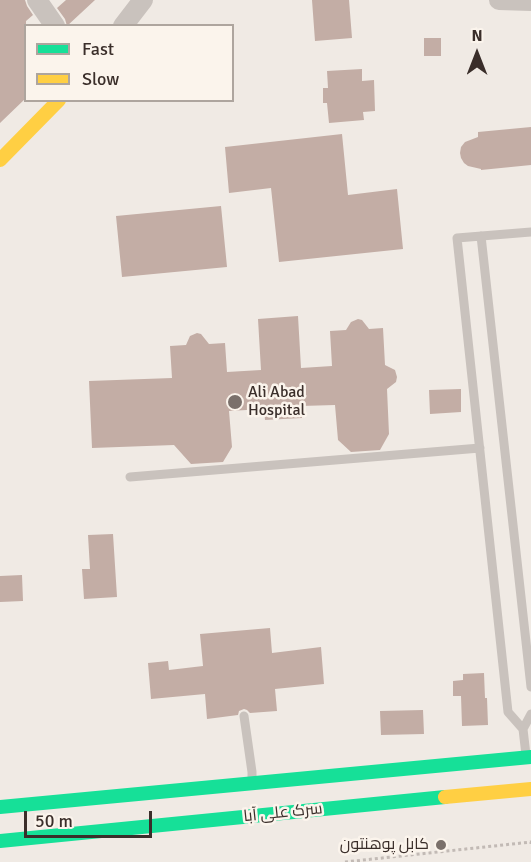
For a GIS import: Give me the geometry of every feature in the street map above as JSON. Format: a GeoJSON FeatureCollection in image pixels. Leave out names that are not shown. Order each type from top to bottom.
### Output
{"type":"FeatureCollection","features":[{"type":"Feature","properties":{"kind":"street"},"geometry":{"type":"LineString","coordinates":[[37,0],[54,24]]}},
{"type":"Feature","properties":{"kind":"street"},"geometry":{"type":"LineString","coordinates":[[125,24],[143,0]]}},
{"type":"Feature","properties":{"kind":"street"},"geometry":{"type":"LineString","coordinates":[[499,0],[531,1]]}},
{"type":"Feature","properties":{"kind":"street"},"geometry":{"type":"LineString","coordinates":[[0,160],[58,102]]}},
{"type":"Feature","properties":{"kind":"street"},"geometry":{"type":"LineString","coordinates":[[0,807],[252,783],[528,773]]}},
{"type":"Feature","properties":{"kind":"street","name":"سرک علی آبا"},"geometry":{"type":"LineString","coordinates":[[0,841],[528,773]]}},
{"type":"Feature","properties":{"kind":"lane"},"geometry":{"type":"LineString","coordinates":[[523,729],[508,712],[457,238],[531,232]]}},
{"type":"Feature","properties":{"kind":"lane"},"geometry":{"type":"LineString","coordinates":[[481,236],[531,687]]}},
{"type":"Feature","properties":{"kind":"lane"},"geometry":{"type":"LineString","coordinates":[[130,477],[480,448]]}},
{"type":"Feature","properties":{"kind":"lane"},"geometry":{"type":"LineString","coordinates":[[528,773],[523,729],[531,714]]}},
{"type":"Feature","properties":{"kind":"lane"},"geometry":{"type":"LineString","coordinates":[[244,716],[252,783]]}},
{"type":"Feature","properties":{"kind":"path"},"geometry":{"type":"LineString","coordinates":[[345,862],[531,842],[531,845]]}},
{"type":"Feature","properties":{"kind":"building"},"geometry":{"type":"Polygon","coordinates":[[[0,0],[25,0],[33,15],[24,24],[24,100],[0,123],[0,0]]]}},
{"type":"Feature","properties":{"kind":"building"},"geometry":{"type":"Polygon","coordinates":[[[66,0],[95,0],[69,24],[66,24],[57,8],[66,0]]]}},
{"type":"Feature","properties":{"kind":"building"},"geometry":{"type":"Polygon","coordinates":[[[312,0],[349,0],[352,38],[315,41],[312,0]]]}},
{"type":"Feature","properties":{"kind":"building"},"geometry":{"type":"Polygon","coordinates":[[[424,38],[441,38],[441,56],[424,56],[424,38]]]}},
{"type":"Feature","properties":{"kind":"building"},"geometry":{"type":"Polygon","coordinates":[[[362,69],[362,81],[374,80],[375,111],[363,112],[364,120],[329,123],[327,103],[323,103],[323,88],[328,88],[327,71],[362,69]]]}},
{"type":"Feature","properties":{"kind":"building"},"geometry":{"type":"Polygon","coordinates":[[[531,127],[531,165],[481,170],[468,166],[461,158],[461,147],[465,142],[478,137],[478,132],[531,127]]]}},
{"type":"Feature","properties":{"kind":"building"},"geometry":{"type":"Polygon","coordinates":[[[342,134],[348,195],[397,189],[403,249],[279,262],[271,188],[229,193],[225,147],[342,134]]]}},
{"type":"Feature","properties":{"kind":"building"},"geometry":{"type":"Polygon","coordinates":[[[221,206],[227,267],[122,277],[116,216],[221,206]]]}},
{"type":"Feature","properties":{"kind":"building"},"geometry":{"type":"Polygon","coordinates":[[[298,316],[301,368],[332,366],[330,331],[346,330],[351,322],[358,319],[362,320],[369,329],[383,328],[385,365],[395,370],[397,377],[396,382],[387,389],[389,434],[380,450],[351,452],[338,440],[335,405],[301,406],[302,418],[265,420],[264,409],[229,411],[232,447],[223,462],[191,464],[174,445],[92,448],[89,381],[172,378],[170,346],[186,345],[190,336],[197,333],[201,334],[209,344],[225,343],[227,372],[261,370],[258,319],[298,316]]]}},
{"type":"Feature","properties":{"kind":"building"},"geometry":{"type":"Polygon","coordinates":[[[461,389],[461,412],[430,414],[429,390],[461,389]]]}},
{"type":"Feature","properties":{"kind":"building"},"geometry":{"type":"Polygon","coordinates":[[[113,534],[117,597],[84,599],[82,569],[90,569],[88,535],[113,534]]]}},
{"type":"Feature","properties":{"kind":"building"},"geometry":{"type":"Polygon","coordinates":[[[22,575],[23,601],[0,602],[0,576],[22,575]]]}},
{"type":"Feature","properties":{"kind":"building"},"geometry":{"type":"Polygon","coordinates":[[[270,628],[272,653],[321,647],[324,684],[275,689],[277,711],[250,713],[244,709],[239,711],[238,715],[207,719],[205,694],[151,699],[148,663],[168,661],[169,670],[203,666],[200,634],[270,628]]]}},
{"type":"Feature","properties":{"kind":"building"},"geometry":{"type":"Polygon","coordinates":[[[484,673],[488,725],[462,726],[461,696],[453,696],[453,681],[463,680],[463,674],[484,673]]]}},
{"type":"Feature","properties":{"kind":"building"},"geometry":{"type":"Polygon","coordinates":[[[423,710],[424,734],[381,735],[380,711],[423,710]]]}},
{"type":"Feature","properties":{"kind":"traffic: fast"},"geometry":{"type":"LineString","coordinates":[[0,807],[531,757]]}},
{"type":"Feature","properties":{"kind":"traffic: fast"},"geometry":{"type":"LineString","coordinates":[[0,841],[445,797]]}},
{"type":"Feature","properties":{"kind":"traffic: slow"},"geometry":{"type":"LineString","coordinates":[[0,160],[57,102]]}},
{"type":"Feature","properties":{"kind":"traffic: slow"},"geometry":{"type":"LineString","coordinates":[[445,797],[531,789]]}},
{"type":"Feature","properties":{"kind":"place","name":"Ali Abad Hospital"},"geometry":{"type":"Point","coordinates":[235,402]}},
{"type":"Feature","properties":{"kind":"place","name":"کابل پوهنتون"},"geometry":{"type":"Point","coordinates":[441,845]}}]}
